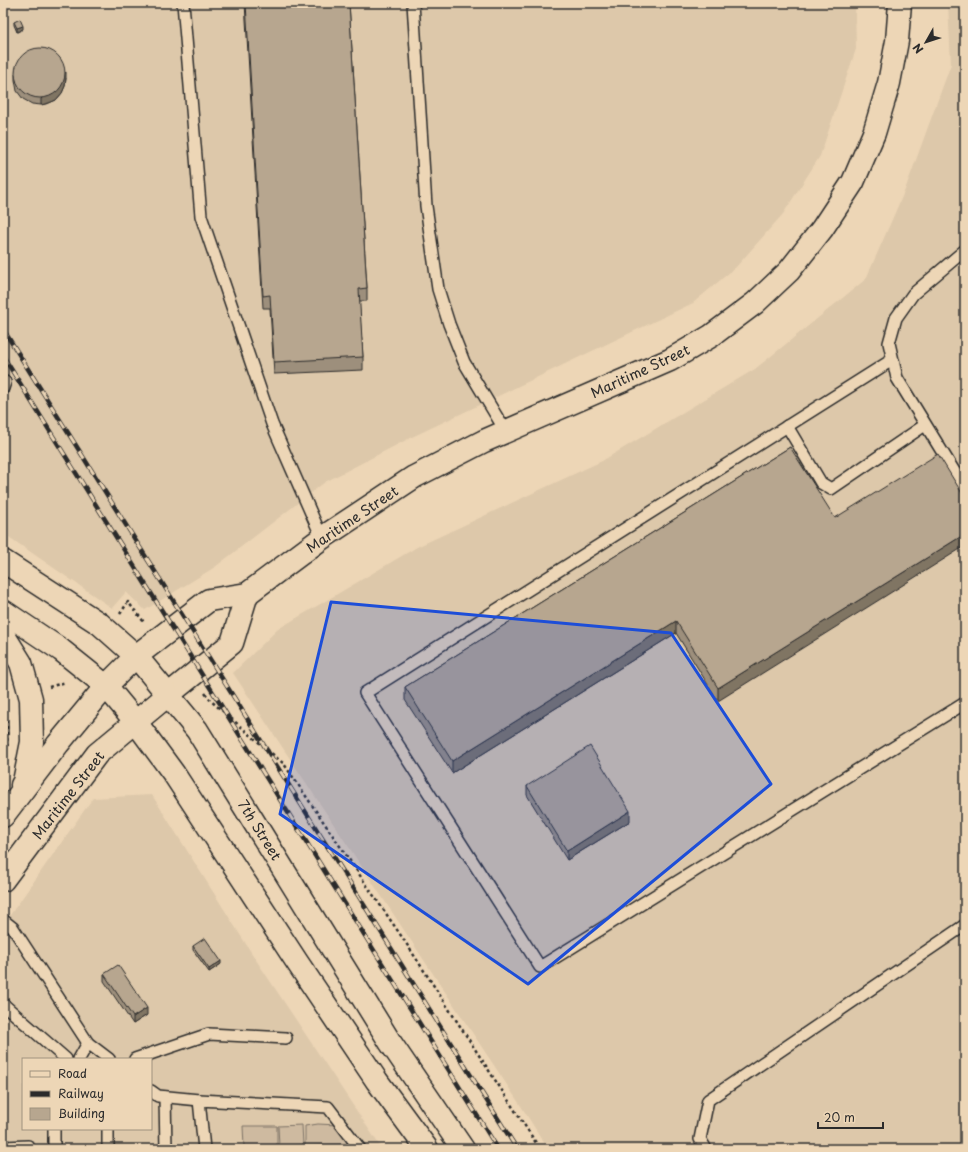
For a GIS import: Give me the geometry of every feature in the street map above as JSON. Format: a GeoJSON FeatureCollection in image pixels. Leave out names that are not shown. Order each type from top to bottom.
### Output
{"type":"FeatureCollection","features":[{"type":"Feature","properties":{"kind":"main road","name":"Maritime Street"},"geometry":{"type":"LineString","coordinates":[[3,815],[58,744],[106,686],[136,656],[209,600],[247,594],[322,538],[414,477],[484,442],[670,360],[711,336],[755,303],[789,271],[822,229],[853,182],[874,133],[889,83],[897,41],[900,3]]}},
{"type":"Feature","properties":{"kind":"main road","name":"7th Street"},"geometry":{"type":"LineString","coordinates":[[3,561],[100,624],[136,656],[198,730],[390,1042],[463,1149]]}},
{"type":"Feature","properties":{"kind":"main road","name":"Maritime Street"},"geometry":{"type":"LineString","coordinates":[[3,880],[97,754],[135,721],[232,643],[247,594]]}},
{"type":"Feature","properties":{"kind":"main road"},"geometry":{"type":"LineString","coordinates":[[3,611],[61,650],[106,686],[135,721],[174,774],[301,969],[377,1081],[427,1149]]}},
{"type":"Feature","properties":{"kind":"main road"},"geometry":{"type":"LineString","coordinates":[[3,634],[21,663],[31,699],[32,742],[24,782],[3,815]]}},
{"type":"Feature","properties":{"kind":"lane"},"geometry":{"type":"LineString","coordinates":[[183,3],[201,216],[272,424],[322,538]]}},
{"type":"Feature","properties":{"kind":"lane"},"geometry":{"type":"LineString","coordinates":[[413,3],[426,206],[438,289],[449,324],[464,362],[506,432]]}},
{"type":"Feature","properties":{"kind":"lane"},"geometry":{"type":"LineString","coordinates":[[965,250],[913,294],[896,318],[888,343],[897,378],[965,489]]}},
{"type":"Feature","properties":{"kind":"lane"},"geometry":{"type":"LineString","coordinates":[[892,360],[365,693],[540,967],[965,704]]}},
{"type":"Feature","properties":{"kind":"lane"},"geometry":{"type":"LineString","coordinates":[[787,426],[821,483],[831,489],[925,425]]}},
{"type":"Feature","properties":{"kind":"lane"},"geometry":{"type":"LineString","coordinates":[[3,920],[13,928],[88,1043],[108,1058]]}},
{"type":"Feature","properties":{"kind":"lane"},"geometry":{"type":"LineString","coordinates":[[706,1149],[700,1139],[708,1100],[965,925]]}},
{"type":"Feature","properties":{"kind":"lane"},"geometry":{"type":"LineString","coordinates":[[3,1004],[65,1058]]}},
{"type":"Feature","properties":{"kind":"lane"},"geometry":{"type":"LineString","coordinates":[[138,1058],[209,1034],[286,1038]]}},
{"type":"Feature","properties":{"kind":"lane"},"geometry":{"type":"LineString","coordinates":[[80,1058],[88,1043]]}},
{"type":"Feature","properties":{"kind":"lane"},"geometry":{"type":"LineString","coordinates":[[152,1092],[158,1096],[199,1100],[328,1106],[360,1149]]}},
{"type":"Feature","properties":{"kind":"lane"},"geometry":{"type":"LineString","coordinates":[[165,1097],[166,1149]]}},
{"type":"Feature","properties":{"kind":"lane"},"geometry":{"type":"LineString","coordinates":[[199,1100],[204,1149]]}},
{"type":"Feature","properties":{"kind":"lane"},"geometry":{"type":"LineString","coordinates":[[54,1130],[54,1149]]}},
{"type":"Feature","properties":{"kind":"lane"},"geometry":{"type":"LineString","coordinates":[[108,1130],[108,1149]]}},
{"type":"Feature","properties":{"kind":"lane"},"geometry":{"type":"LineString","coordinates":[[3,1147],[28,1146]]}},
{"type":"Feature","properties":{"kind":"path"},"geometry":{"type":"LineString","coordinates":[[46,688],[72,680]]}},
{"type":"Feature","properties":{"kind":"path"},"geometry":{"type":"LineString","coordinates":[[4,698],[7,724],[7,749]]}},
{"type":"Feature","properties":{"kind":"path"},"geometry":{"type":"LineString","coordinates":[[211,701],[284,764],[404,940],[540,1149]]}},
{"type":"Feature","properties":{"kind":"highlighted area"},"geometry":{"type":"Polygon","coordinates":[[[331,602],[671,633],[771,784],[528,984],[280,814],[331,602]]]}},
{"type":"Feature","properties":{"kind":"shaded area"},"geometry":{"type":"Polygon","coordinates":[[[3,3],[855,3],[856,49],[820,156],[783,214],[736,267],[693,303],[412,437],[325,482],[215,567],[145,610],[126,592],[112,608],[3,533],[3,3]]]}},
{"type":"Feature","properties":{"kind":"shaded area"},"geometry":{"type":"Polygon","coordinates":[[[948,3],[965,3],[965,1149],[548,1149],[521,1106],[233,673],[278,629],[417,547],[602,461],[755,369],[866,279],[905,190],[951,64],[948,3]]]}},
{"type":"Feature","properties":{"kind":"shaded area"},"geometry":{"type":"Polygon","coordinates":[[[152,795],[256,960],[382,1149],[3,1149],[3,925],[93,798],[152,795]]]}},
{"type":"Feature","properties":{"kind":"shaded area"},"geometry":{"type":"Polygon","coordinates":[[[318,1124],[337,1125],[352,1144],[305,1146],[305,1126],[318,1124]]]}},
{"type":"Feature","properties":{"kind":"shaded area"},"geometry":{"type":"Polygon","coordinates":[[[302,1125],[303,1145],[279,1146],[278,1126],[302,1125]]]}},
{"type":"Feature","properties":{"kind":"shaded area"},"geometry":{"type":"Polygon","coordinates":[[[243,1126],[277,1126],[277,1146],[244,1147],[243,1126]]]}},
{"type":"Feature","properties":{"kind":"building"},"geometry":{"type":"Polygon","coordinates":[[[246,3],[349,3],[367,288],[359,289],[363,357],[274,362],[270,295],[263,296],[246,3]]]}},
{"type":"Feature","properties":{"kind":"building"},"geometry":{"type":"Polygon","coordinates":[[[20,19],[23,26],[17,28],[14,22],[20,19]]]}},
{"type":"Feature","properties":{"kind":"building"},"geometry":{"type":"Polygon","coordinates":[[[35,48],[45,48],[58,55],[65,68],[65,78],[58,91],[45,98],[35,98],[26,94],[19,87],[15,78],[15,68],[19,59],[26,52],[35,48]]]}},
{"type":"Feature","properties":{"kind":"building"},"geometry":{"type":"Polygon","coordinates":[[[790,447],[835,518],[938,454],[965,498],[965,534],[718,688],[676,621],[452,761],[405,687],[790,447]]]}},
{"type":"Feature","properties":{"kind":"building"},"geometry":{"type":"Polygon","coordinates":[[[590,746],[630,811],[567,851],[527,786],[590,746]]]}},
{"type":"Feature","properties":{"kind":"building"},"geometry":{"type":"Polygon","coordinates":[[[205,938],[221,961],[209,969],[193,946],[205,938]]]}},
{"type":"Feature","properties":{"kind":"building"},"geometry":{"type":"Polygon","coordinates":[[[118,965],[147,1008],[133,1017],[104,974],[118,965]]]}},
{"type":"Feature","properties":{"kind":"railway"},"geometry":{"type":"LineString","coordinates":[[3,329],[517,1149]]}},
{"type":"Feature","properties":{"kind":"railway"},"geometry":{"type":"LineString","coordinates":[[3,356],[498,1149]]}}]}
